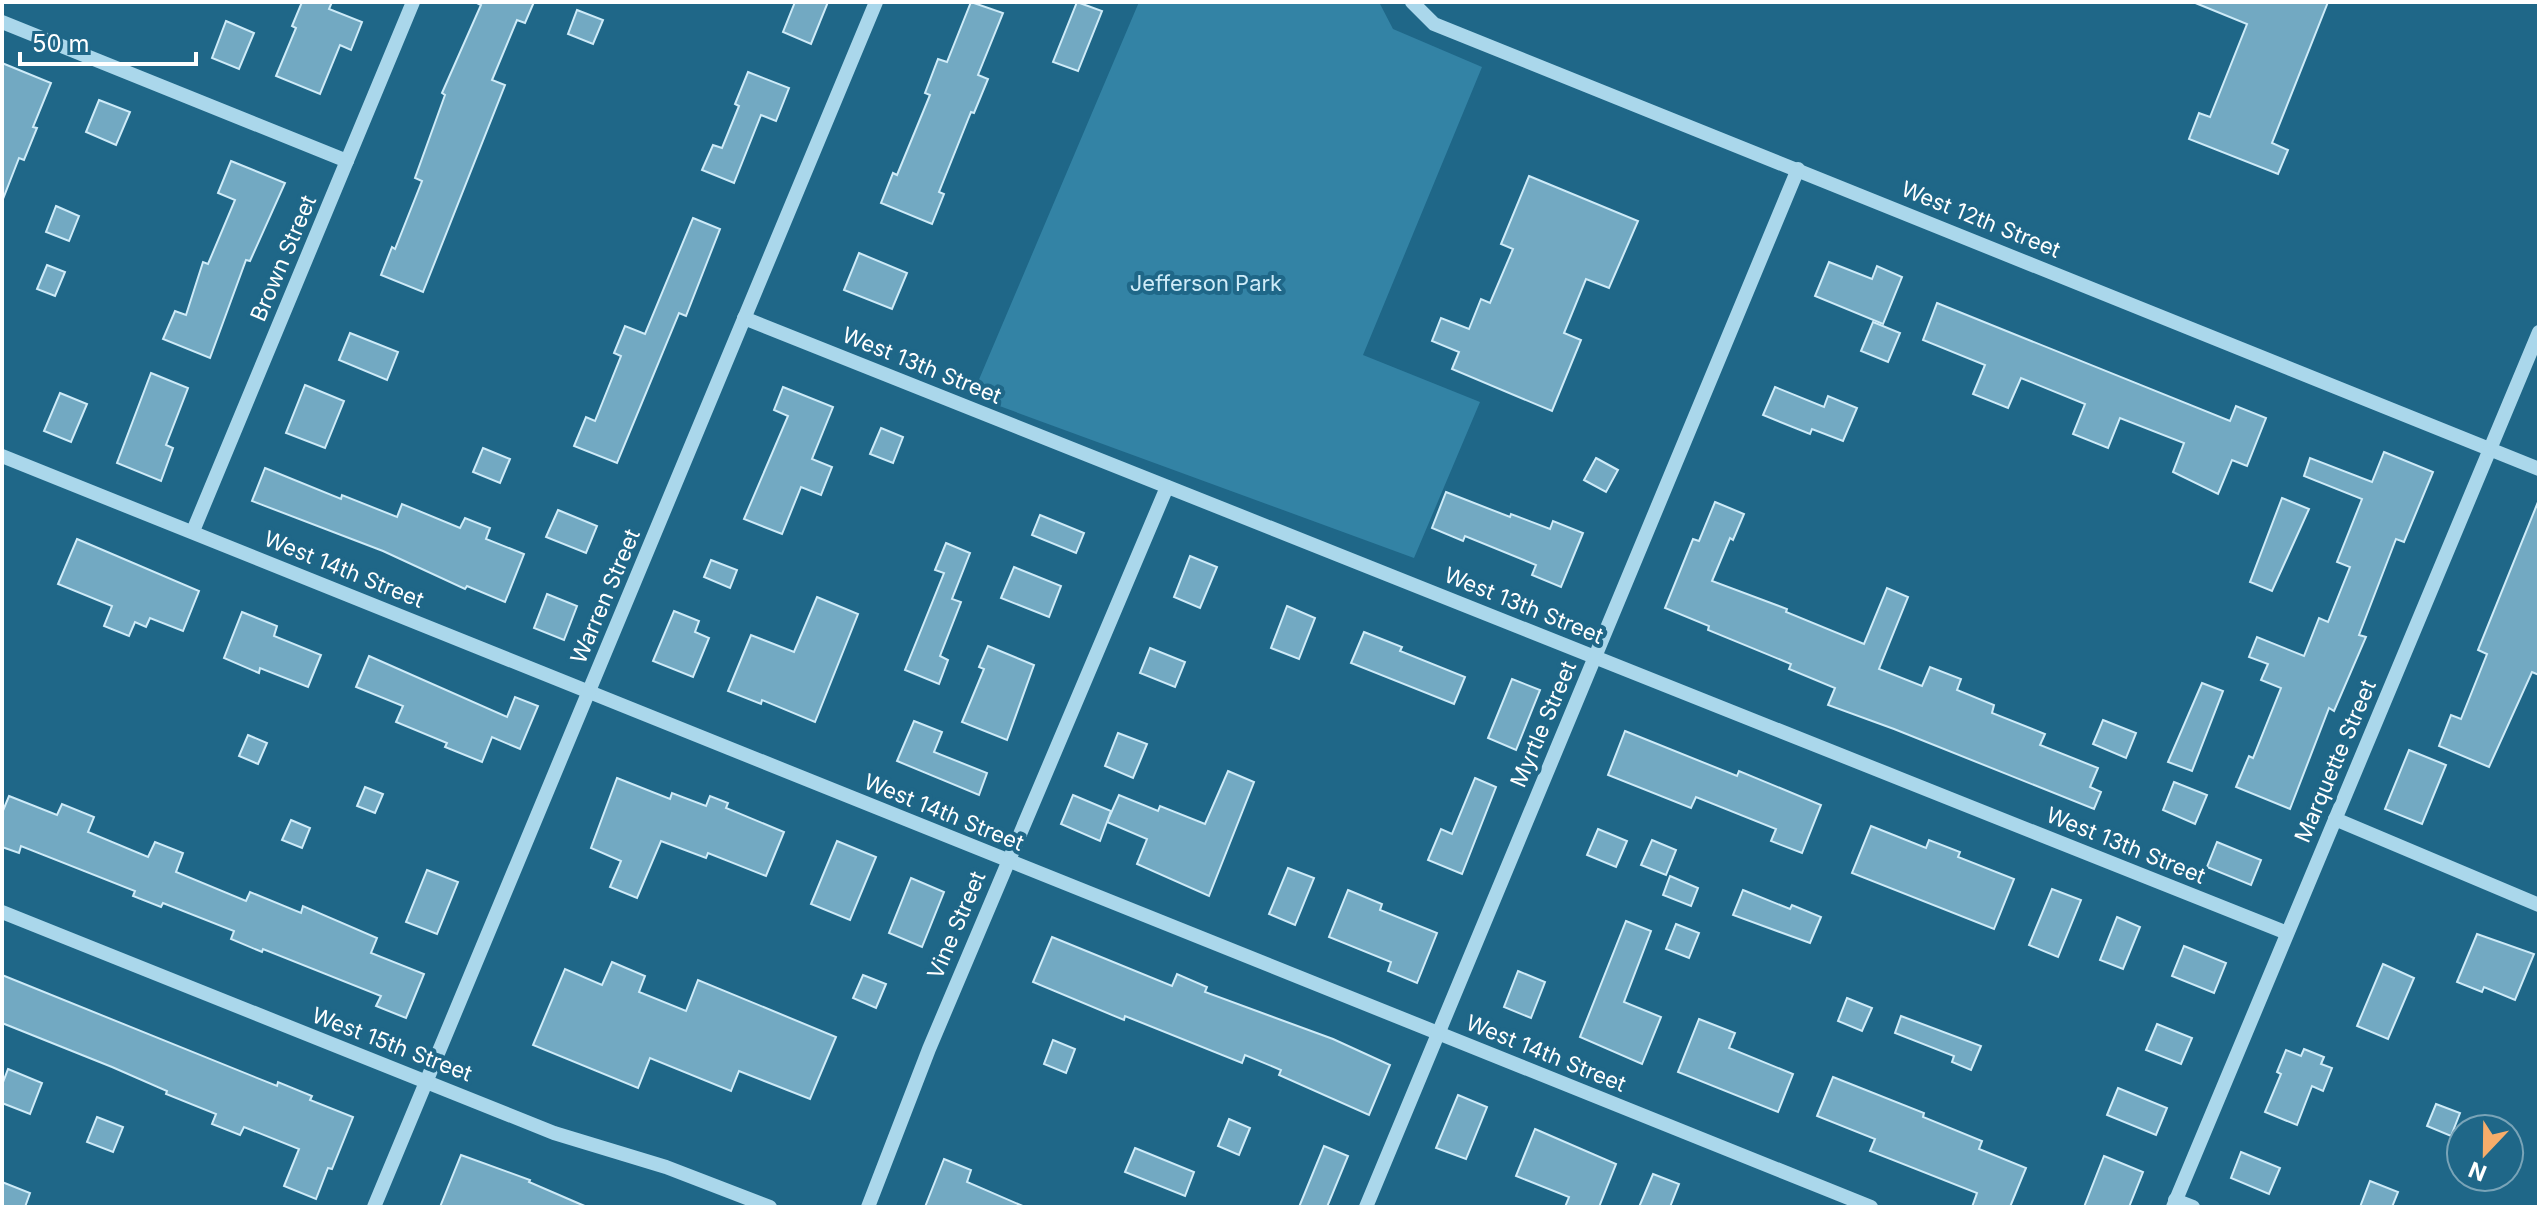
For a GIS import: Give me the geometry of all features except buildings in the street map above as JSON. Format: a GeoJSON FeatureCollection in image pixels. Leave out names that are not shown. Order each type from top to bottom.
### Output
{"type":"FeatureCollection","features":[{"type":"Feature","properties":{"kind":"street","name":"Brown Street"},"geometry":{"type":"LineString","coordinates":[[193,531],[413,2]]}},
{"type":"Feature","properties":{"kind":"street","name":"Warren Street"},"geometry":{"type":"LineString","coordinates":[[374,1207],[876,2]]}},
{"type":"Feature","properties":{"kind":"street","name":"West 12th Street"},"geometry":{"type":"LineString","coordinates":[[1412,2],[1434,24],[2539,469]]}},
{"type":"Feature","properties":{"kind":"street"},"geometry":{"type":"LineString","coordinates":[[2,22],[347,161]]}},
{"type":"Feature","properties":{"kind":"street","name":"Myrtle Street"},"geometry":{"type":"LineString","coordinates":[[1366,1207],[1798,169]]}},
{"type":"Feature","properties":{"kind":"street","name":"West 13th Street"},"geometry":{"type":"LineString","coordinates":[[744,318],[2287,933]]}},
{"type":"Feature","properties":{"kind":"street","name":"Marquette Street"},"geometry":{"type":"LineString","coordinates":[[2174,1204],[2539,332]]}},
{"type":"Feature","properties":{"kind":"street","name":"West 14th Street"},"geometry":{"type":"LineString","coordinates":[[2,456],[1871,1207]]}},
{"type":"Feature","properties":{"kind":"street","name":"Vine Street"},"geometry":{"type":"LineString","coordinates":[[868,1207],[1007,861],[1167,487]]}},
{"type":"Feature","properties":{"kind":"street"},"geometry":{"type":"LineString","coordinates":[[2335,819],[2539,905]]}},
{"type":"Feature","properties":{"kind":"street","name":"West 15th Street"},"geometry":{"type":"LineString","coordinates":[[2,912],[554,1133],[666,1167],[770,1207]]}},
{"type":"Feature","properties":{"kind":"street"},"geometry":{"type":"LineString","coordinates":[[2174,1204],[2193,1207]]}},
{"type":"Feature","properties":{"kind":"green space","name":"Jefferson Park"},"geometry":{"type":"Polygon","coordinates":[[[1139,2],[1379,2],[1393,29],[1482,67],[1363,355],[1480,402],[1414,558],[972,396],[1139,2]]]}}]}
